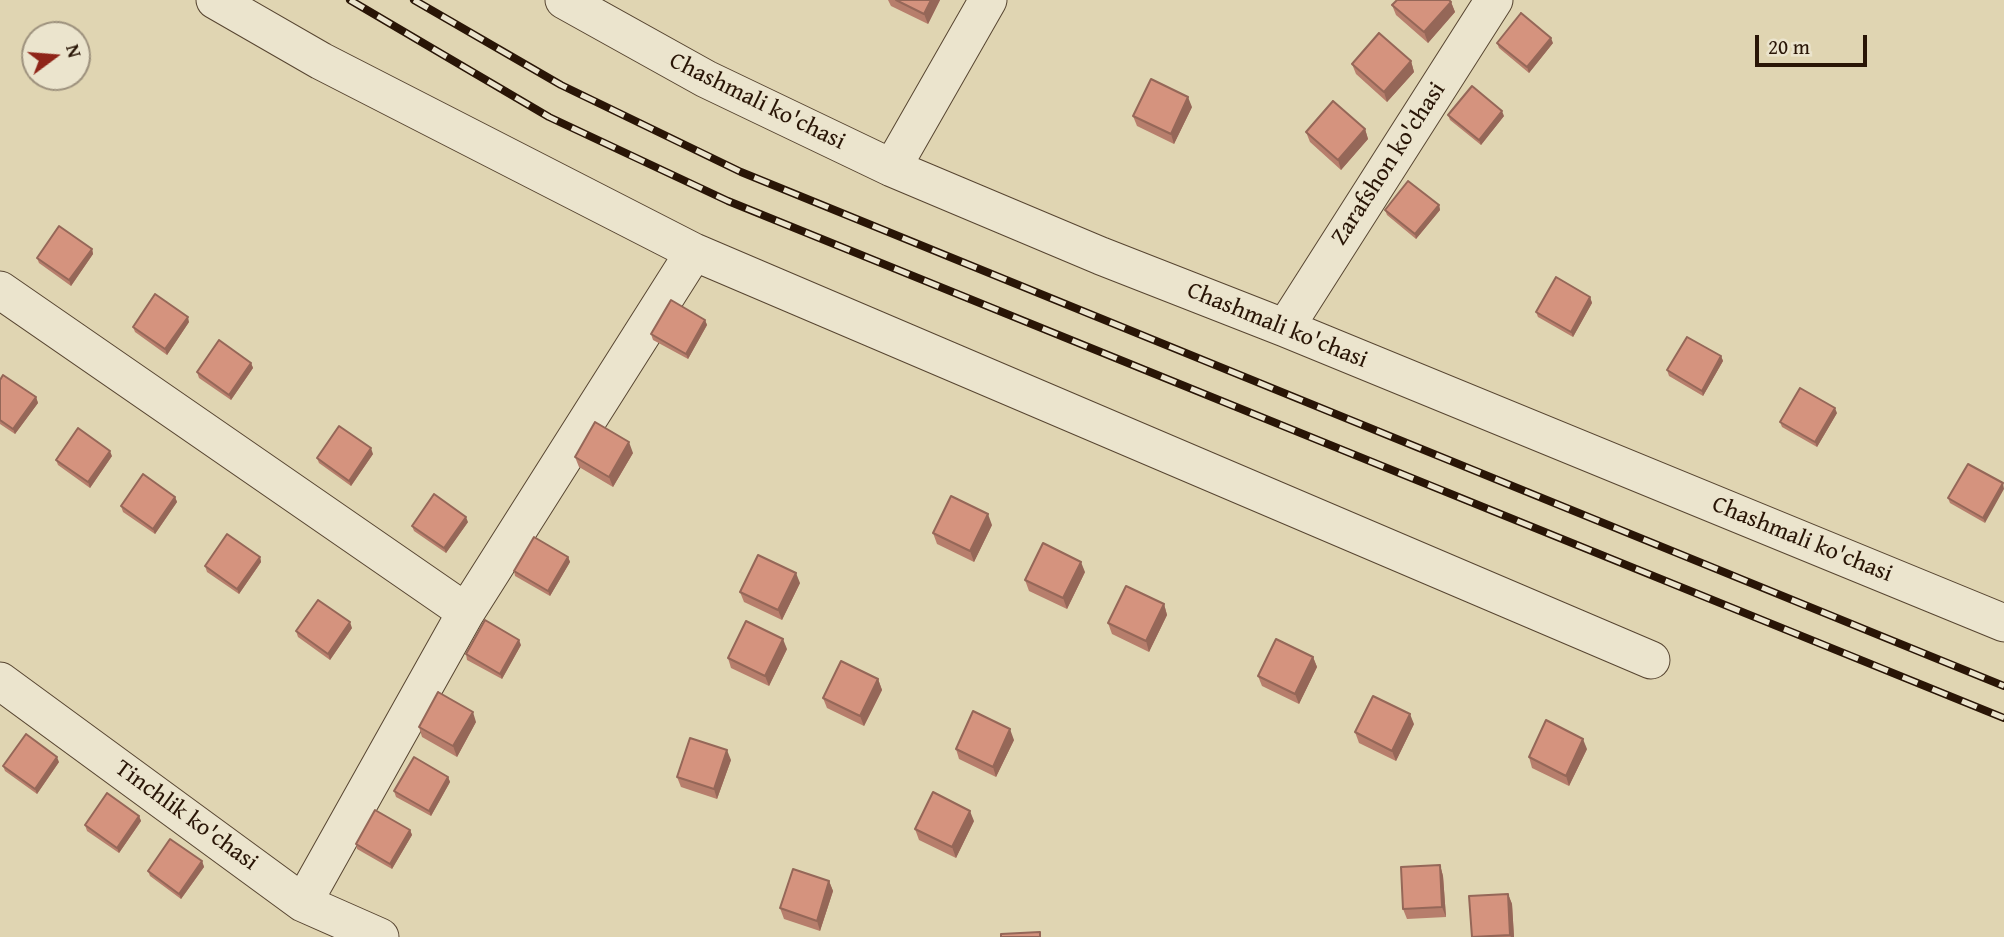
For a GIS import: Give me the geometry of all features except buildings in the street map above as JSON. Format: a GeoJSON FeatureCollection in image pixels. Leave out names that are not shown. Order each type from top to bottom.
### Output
{"type":"FeatureCollection","features":[{"type":"Feature","properties":{"kind":"street"},"geometry":{"type":"LineString","coordinates":[[215,0],[321,61],[694,252],[1651,660]]}},
{"type":"Feature","properties":{"kind":"street","name":"Chashmali ko'chasi"},"geometry":{"type":"LineString","coordinates":[[564,0],[706,79],[892,167],[1101,256],[1284,328],[2004,623]]}},
{"type":"Feature","properties":{"kind":"street"},"geometry":{"type":"LineString","coordinates":[[892,167],[988,0]]}},
{"type":"Feature","properties":{"kind":"street","name":"Zarafshon ko'chasi"},"geometry":{"type":"LineString","coordinates":[[1284,328],[1494,0]]}},
{"type":"Feature","properties":{"kind":"street"},"geometry":{"type":"LineString","coordinates":[[303,903],[466,612],[694,252]]}},
{"type":"Feature","properties":{"kind":"street"},"geometry":{"type":"LineString","coordinates":[[0,290],[466,612]]}},
{"type":"Feature","properties":{"kind":"street","name":"Tinchlik ko'chasi"},"geometry":{"type":"LineString","coordinates":[[0,681],[303,903],[380,937]]}},
{"type":"Feature","properties":{"kind":"railway"},"geometry":{"type":"LineString","coordinates":[[350,0],[549,117],[728,201],[2004,718]]}},
{"type":"Feature","properties":{"kind":"railway"},"geometry":{"type":"LineString","coordinates":[[414,0],[561,85],[741,172],[2004,686]]}}]}
